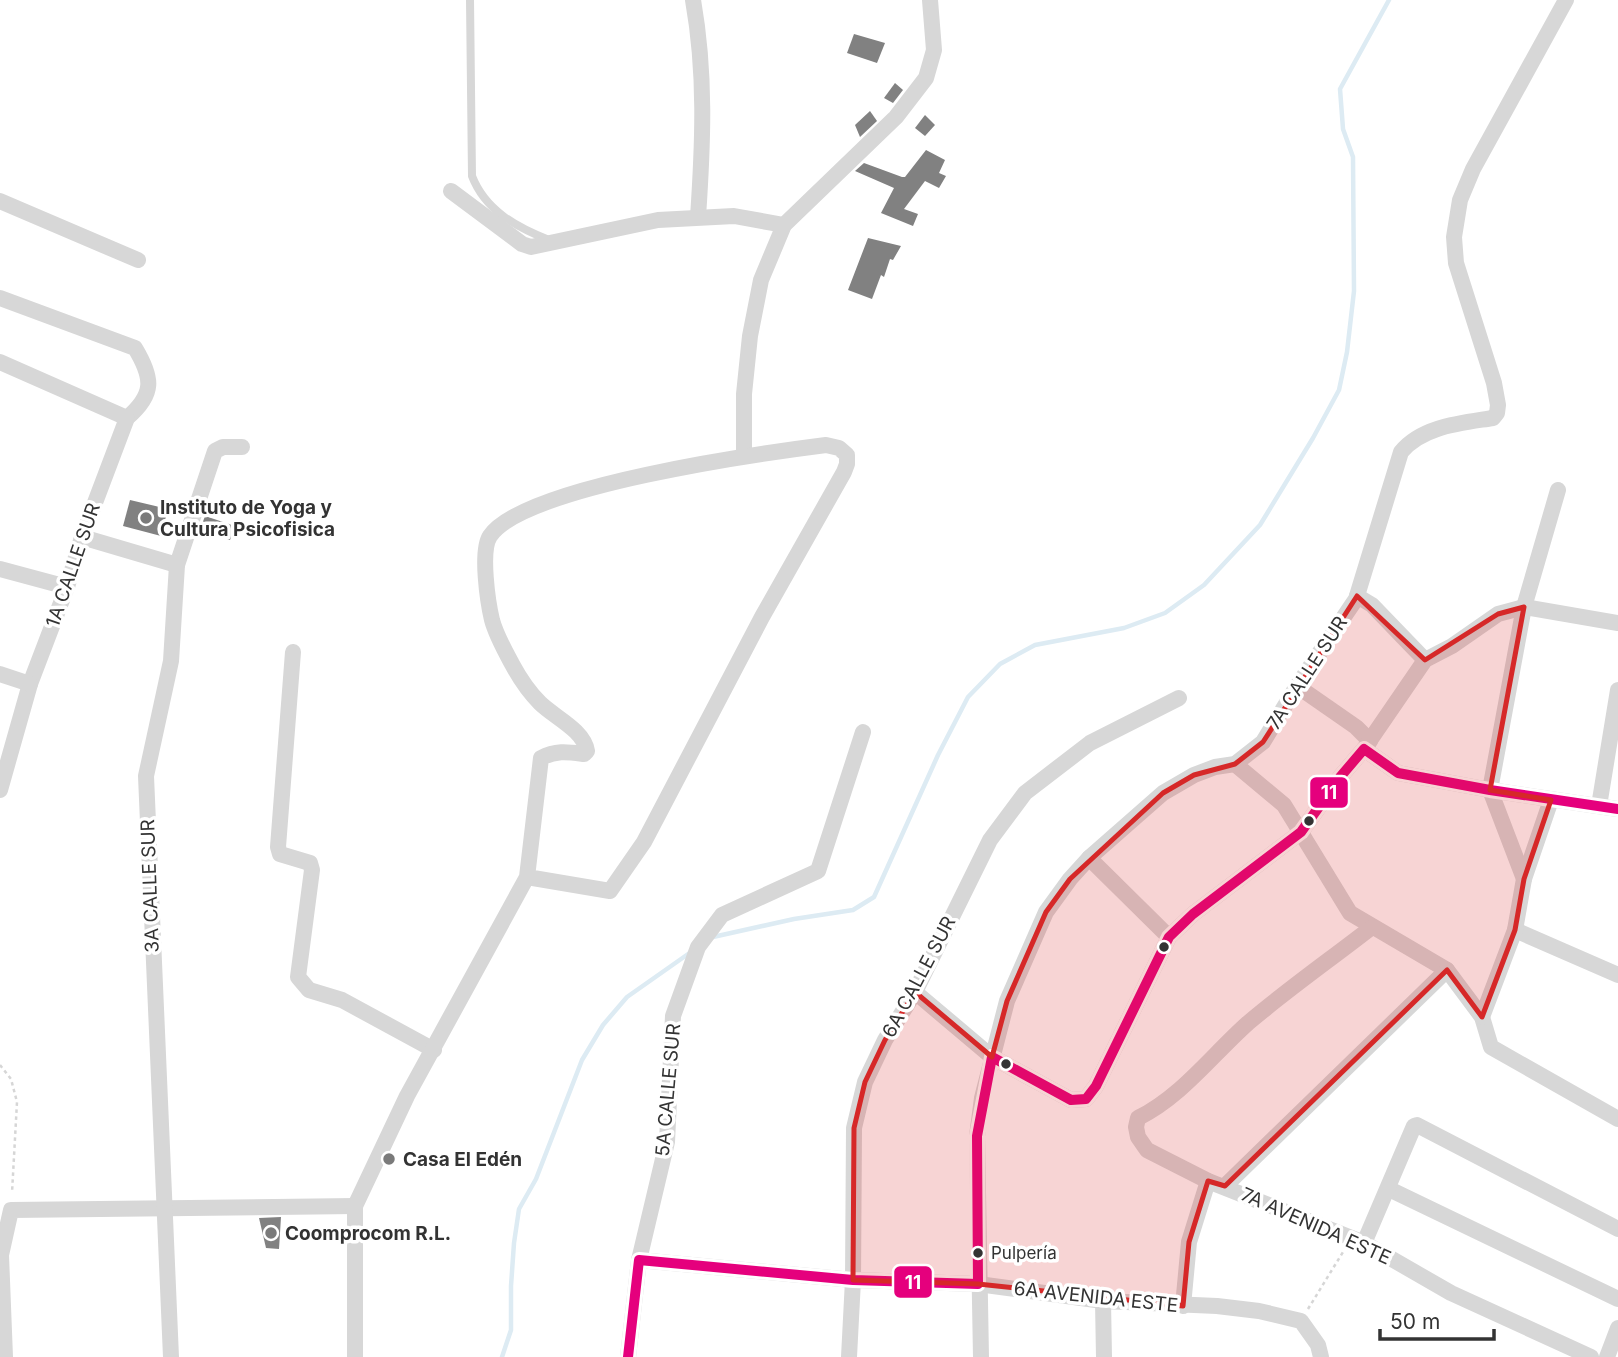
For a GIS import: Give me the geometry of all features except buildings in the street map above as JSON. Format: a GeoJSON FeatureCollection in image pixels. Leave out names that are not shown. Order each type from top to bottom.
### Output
{"type":"FeatureCollection","features":[{"type":"Feature","properties":{"kind":"street"},"geometry":{"type":"LineString","coordinates":[[693,0],[704,83],[704,131],[698,217]]}},
{"type":"Feature","properties":{"kind":"street"},"geometry":{"type":"LineString","coordinates":[[744,456],[744,394],[750,336],[761,280],[784,225],[896,117],[926,78],[934,50],[930,0]]}},
{"type":"Feature","properties":{"kind":"street","name":"7A CALLE SUR"},"geometry":{"type":"LineString","coordinates":[[981,1357],[977,1136],[992,1057],[1007,1001],[1046,912],[1089,858],[1163,793],[1194,775],[1215,767],[1235,764],[1263,742],[1357,596],[1401,452],[1409,442],[1425,433],[1493,418],[1497,413],[1494,383],[1456,263],[1454,236],[1460,200],[1473,169],[1566,0]]}},
{"type":"Feature","properties":{"kind":"street"},"geometry":{"type":"LineString","coordinates":[[451,191],[522,244],[536,247],[658,220],[734,216],[784,225]]}},
{"type":"Feature","properties":{"kind":"street"},"geometry":{"type":"LineString","coordinates":[[0,201],[138,260]]}},
{"type":"Feature","properties":{"kind":"street","name":"1A CALLE SUR"},"geometry":{"type":"LineString","coordinates":[[0,298],[135,348],[146,367],[150,384],[139,408],[127,418],[82,537],[67,587],[30,684],[0,790]]}},
{"type":"Feature","properties":{"kind":"street"},"geometry":{"type":"LineString","coordinates":[[0,362],[127,418]]}},
{"type":"Feature","properties":{"kind":"street"},"geometry":{"type":"LineString","coordinates":[[355,1357],[355,1206],[407,1096],[527,877],[541,758],[550,753],[564,751],[584,754],[587,751],[581,737],[539,702],[513,666],[493,622],[487,585],[486,556],[490,536],[507,522],[534,507],[617,481],[744,456],[826,445],[839,448],[847,455],[847,464],[762,617],[644,842],[610,891],[527,877]]}},
{"type":"Feature","properties":{"kind":"street","name":"3A CALLE SUR"},"geometry":{"type":"LineString","coordinates":[[171,1357],[146,776],[171,661],[177,565],[215,451],[223,447],[242,447]]}},
{"type":"Feature","properties":{"kind":"street"},"geometry":{"type":"LineString","coordinates":[[1524,879],[1490,790],[1524,607],[1558,490]]}},
{"type":"Feature","properties":{"kind":"street"},"geometry":{"type":"LineString","coordinates":[[82,537],[177,565]]}},
{"type":"Feature","properties":{"kind":"street"},"geometry":{"type":"LineString","coordinates":[[0,569],[67,587]]}},
{"type":"Feature","properties":{"kind":"street"},"geometry":{"type":"LineString","coordinates":[[1357,596],[1372,605],[1421,665]]}},
{"type":"Feature","properties":{"kind":"street"},"geometry":{"type":"LineString","coordinates":[[915,992],[992,1057],[1071,1100],[1086,1099],[1096,1086],[1170,937],[1193,914],[1301,832],[1367,745],[1421,665],[1498,614],[1524,607],[1618,623]]}},
{"type":"Feature","properties":{"kind":"street"},"geometry":{"type":"LineString","coordinates":[[293,652],[278,847],[280,854],[310,863],[313,870],[298,977],[309,990],[342,1000],[433,1049]]}},
{"type":"Feature","properties":{"kind":"street"},"geometry":{"type":"LineString","coordinates":[[0,674],[30,684]]}},
{"type":"Feature","properties":{"kind":"street"},"geometry":{"type":"LineString","coordinates":[[1297,686],[1356,727],[1367,745],[1398,773],[1618,809]]}},
{"type":"Feature","properties":{"kind":"street"},"geometry":{"type":"LineString","coordinates":[[1599,806],[1618,691]]}},
{"type":"Feature","properties":{"kind":"street","name":"6A CALLE SUR"},"geometry":{"type":"LineString","coordinates":[[849,1357],[853,1280],[854,1128],[865,1082],[885,1040],[915,992],[990,840],[1025,793],[1090,743],[1178,698]]}},
{"type":"Feature","properties":{"kind":"street","name":"5A CALLE SUR"},"geometry":{"type":"LineString","coordinates":[[628,1357],[639,1261],[667,1142],[673,1016],[698,947],[722,915],[818,871],[863,732]]}},
{"type":"Feature","properties":{"kind":"street"},"geometry":{"type":"LineString","coordinates":[[1235,764],[1284,805],[1350,913],[1447,970],[1482,1017],[1491,1048],[1618,1119]]}},
{"type":"Feature","properties":{"kind":"street"},"geometry":{"type":"LineString","coordinates":[[1482,1017],[1515,930],[1524,879],[1551,800]]}},
{"type":"Feature","properties":{"kind":"street"},"geometry":{"type":"LineString","coordinates":[[1089,858],[1170,937]]}},
{"type":"Feature","properties":{"kind":"street","name":"7A AVENIDA ESTE"},"geometry":{"type":"LineString","coordinates":[[1372,927],[1248,1024],[1191,1080],[1138,1118],[1138,1137],[1147,1150],[1208,1181],[1357,1241],[1451,1293],[1591,1357]]}},
{"type":"Feature","properties":{"kind":"street"},"geometry":{"type":"LineString","coordinates":[[1515,930],[1618,975]]}},
{"type":"Feature","properties":{"kind":"street"},"geometry":{"type":"LineString","coordinates":[[1225,1186],[1447,970]]}},
{"type":"Feature","properties":{"kind":"street"},"geometry":{"type":"LineString","coordinates":[[1357,1241],[1389,1189],[1414,1126],[1417,1125],[1618,1229]]}},
{"type":"Feature","properties":{"kind":"street"},"geometry":{"type":"LineString","coordinates":[[1183,1306],[1189,1242],[1208,1181]]}},
{"type":"Feature","properties":{"kind":"street"},"geometry":{"type":"LineString","coordinates":[[1389,1189],[1618,1299]]}},
{"type":"Feature","properties":{"kind":"street"},"geometry":{"type":"LineString","coordinates":[[5,1357],[1,1255],[11,1210],[355,1206]]}},
{"type":"Feature","properties":{"kind":"street","name":"6A AVENIDA ESTE"},"geometry":{"type":"LineString","coordinates":[[639,1261],[853,1280],[978,1284],[1103,1301],[1238,1308],[1301,1321]]}},
{"type":"Feature","properties":{"kind":"street"},"geometry":{"type":"LineString","coordinates":[[1103,1301],[1104,1357]]}},
{"type":"Feature","properties":{"kind":"street"},"geometry":{"type":"LineString","coordinates":[[1301,1321],[1318,1345],[1321,1357]]}},
{"type":"Feature","properties":{"kind":"street"},"geometry":{"type":"LineString","coordinates":[[1606,1357],[1618,1328]]}},
{"type":"Feature","properties":{"kind":"lane"},"geometry":{"type":"LineString","coordinates":[[470,0],[472,176],[479,193],[492,206],[521,229],[555,243]]}},
{"type":"Feature","properties":{"kind":"path"},"geometry":{"type":"LineString","coordinates":[[0,1065],[11,1079],[17,1102],[11,1210]]}},
{"type":"Feature","properties":{"kind":"path"},"geometry":{"type":"LineString","coordinates":[[1301,1321],[1357,1241]]}},
{"type":"Feature","properties":{"kind":"highlighted area"},"geometry":{"type":"Polygon","coordinates":[[[1357,596],[1425,660],[1498,614],[1524,607],[1490,790],[1551,800],[1524,879],[1515,930],[1482,1017],[1447,970],[1225,1186],[1208,1181],[1189,1242],[1183,1306],[978,1284],[853,1280],[854,1128],[865,1082],[885,1040],[915,992],[992,1057],[1007,1001],[1046,912],[1070,879],[1163,793],[1194,775],[1235,764],[1263,742],[1357,596]]]}},
{"type":"Feature","properties":{"kind":"waterway"},"geometry":{"type":"LineString","coordinates":[[713,937],[794,919],[853,910],[874,897],[938,755],[968,697],[1000,664],[1035,645],[1124,628],[1165,613],[1204,585],[1260,525],[1339,390],[1347,352],[1354,291],[1353,157],[1343,129],[1340,89],[1389,0]]}},
{"type":"Feature","properties":{"kind":"waterway"},"geometry":{"type":"LineString","coordinates":[[502,1357],[511,1330],[511,1286],[519,1209],[536,1179],[582,1060],[603,1025],[627,997],[691,952]]}},
{"type":"Feature","properties":{"kind":"transit line","name":"11"},"geometry":{"type":"LineString","coordinates":[[628,1357],[639,1260],[853,1280],[978,1284],[977,1136],[992,1057],[1071,1100],[1086,1099],[1096,1086],[1169,937],[1193,914],[1301,832],[1364,749],[1398,773],[1618,809]]}},
{"type":"Feature","properties":{"kind":"place","name":"Instituto de Yoga y Cultura Psicofisica"},"geometry":{"type":"Point","coordinates":[146,518]}},
{"type":"Feature","properties":{"kind":"place","name":"Casa El Edén"},"geometry":{"type":"Point","coordinates":[389,1159]}},
{"type":"Feature","properties":{"kind":"place","name":"Coomprocom R.L."},"geometry":{"type":"Point","coordinates":[271,1233]}},
{"type":"Feature","properties":{"kind":"place","name":"Pulpería"},"geometry":{"type":"Point","coordinates":[978,1253]}}]}
